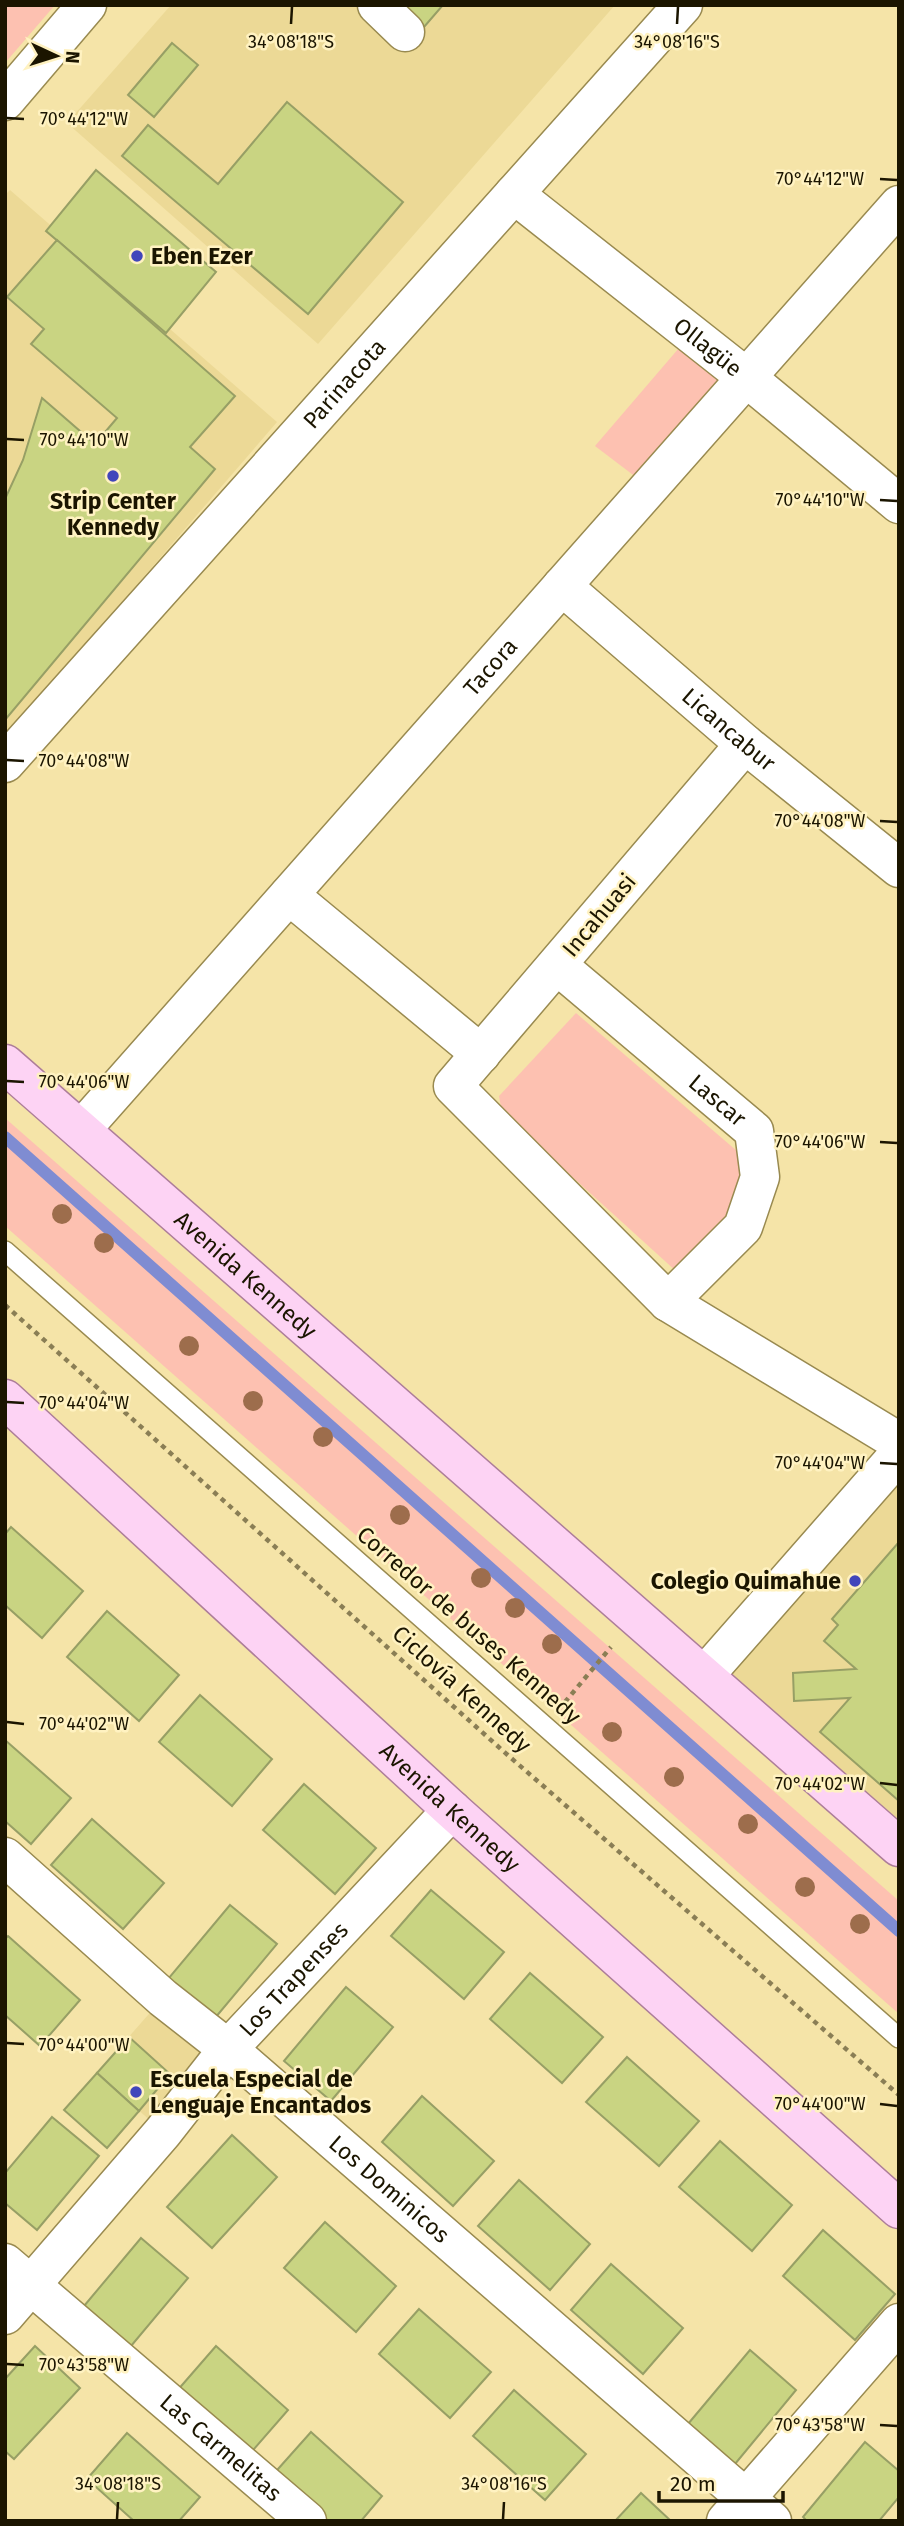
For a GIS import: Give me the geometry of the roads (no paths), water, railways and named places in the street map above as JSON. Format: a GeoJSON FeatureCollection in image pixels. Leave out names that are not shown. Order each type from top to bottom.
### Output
{"type":"FeatureCollection","features":[{"type":"Feature","properties":{"kind":"main road","name":"Avenida Kennedy"},"geometry":{"type":"LineString","coordinates":[[5,1064],[899,1847]]}},
{"type":"Feature","properties":{"kind":"main road","name":"Avenida Kennedy"},"geometry":{"type":"LineString","coordinates":[[5,1399],[452,1810],[899,2209]]}},
{"type":"Feature","properties":{"kind":"street"},"geometry":{"type":"LineString","coordinates":[[5,101],[87,5]]}},
{"type":"Feature","properties":{"kind":"street"},"geometry":{"type":"LineString","coordinates":[[377,5],[405,32]]}},
{"type":"Feature","properties":{"kind":"street","name":"Parinacota"},"geometry":{"type":"LineString","coordinates":[[5,763],[683,5]]}},
{"type":"Feature","properties":{"kind":"street","name":"Ollagüe"},"geometry":{"type":"LineString","coordinates":[[514,194],[747,377],[899,504]]}},
{"type":"Feature","properties":{"kind":"street","name":"Tacora"},"geometry":{"type":"LineString","coordinates":[[81,1130],[899,205]]}},
{"type":"Feature","properties":{"kind":"street","name":"Licancabur"},"geometry":{"type":"LineString","coordinates":[[562,586],[745,744],[899,868]]}},
{"type":"Feature","properties":{"kind":"street","name":"Incahuasi"},"geometry":{"type":"LineString","coordinates":[[668,1303],[453,1086],[745,744]]}},
{"type":"Feature","properties":{"kind":"street"},"geometry":{"type":"LineString","coordinates":[[289,895],[481,1054]]}},
{"type":"Feature","properties":{"kind":"street","name":"Lascar"},"geometry":{"type":"LineString","coordinates":[[557,965],[754,1131],[760,1177],[743,1227],[668,1303]]}},
{"type":"Feature","properties":{"kind":"street"},"geometry":{"type":"LineString","coordinates":[[668,1303],[899,1442]]}},
{"type":"Feature","properties":{"kind":"street"},"geometry":{"type":"LineString","coordinates":[[704,1676],[899,1454]]}},
{"type":"Feature","properties":{"kind":"street","name":"Los Trapenses"},"geometry":{"type":"LineString","coordinates":[[5,2315],[18,2274],[163,2132],[228,2049],[452,1810]]}},
{"type":"Feature","properties":{"kind":"street","name":"Los Dominicos"},"geometry":{"type":"LineString","coordinates":[[5,1857],[163,1998],[228,2049],[748,2513]]}},
{"type":"Feature","properties":{"kind":"street","name":"Las Carmelitas"},"geometry":{"type":"LineString","coordinates":[[18,2274],[307,2521]]}},
{"type":"Feature","properties":{"kind":"street"},"geometry":{"type":"LineString","coordinates":[[748,2513],[899,2323]]}},
{"type":"Feature","properties":{"kind":"lane","name":"Corredor de buses Kennedy"},"geometry":{"type":"LineString","coordinates":[[5,1251],[899,2038]]}},
{"type":"Feature","properties":{"kind":"waterway"},"geometry":{"type":"LineString","coordinates":[[5,1137],[899,1931]]}},
{"type":"Feature","properties":{"kind":"place","name":"Eben Ezer"},"geometry":{"type":"Point","coordinates":[137,256]}},
{"type":"Feature","properties":{"kind":"place","name":"Strip Center Kennedy"},"geometry":{"type":"Point","coordinates":[113,476]}},
{"type":"Feature","properties":{"kind":"place","name":"Colegio Quimahue"},"geometry":{"type":"Point","coordinates":[855,1581]}},
{"type":"Feature","properties":{"kind":"place","name":"Escuela Especial de Lenguaje Encantados"},"geometry":{"type":"Point","coordinates":[136,2092]}}]}
